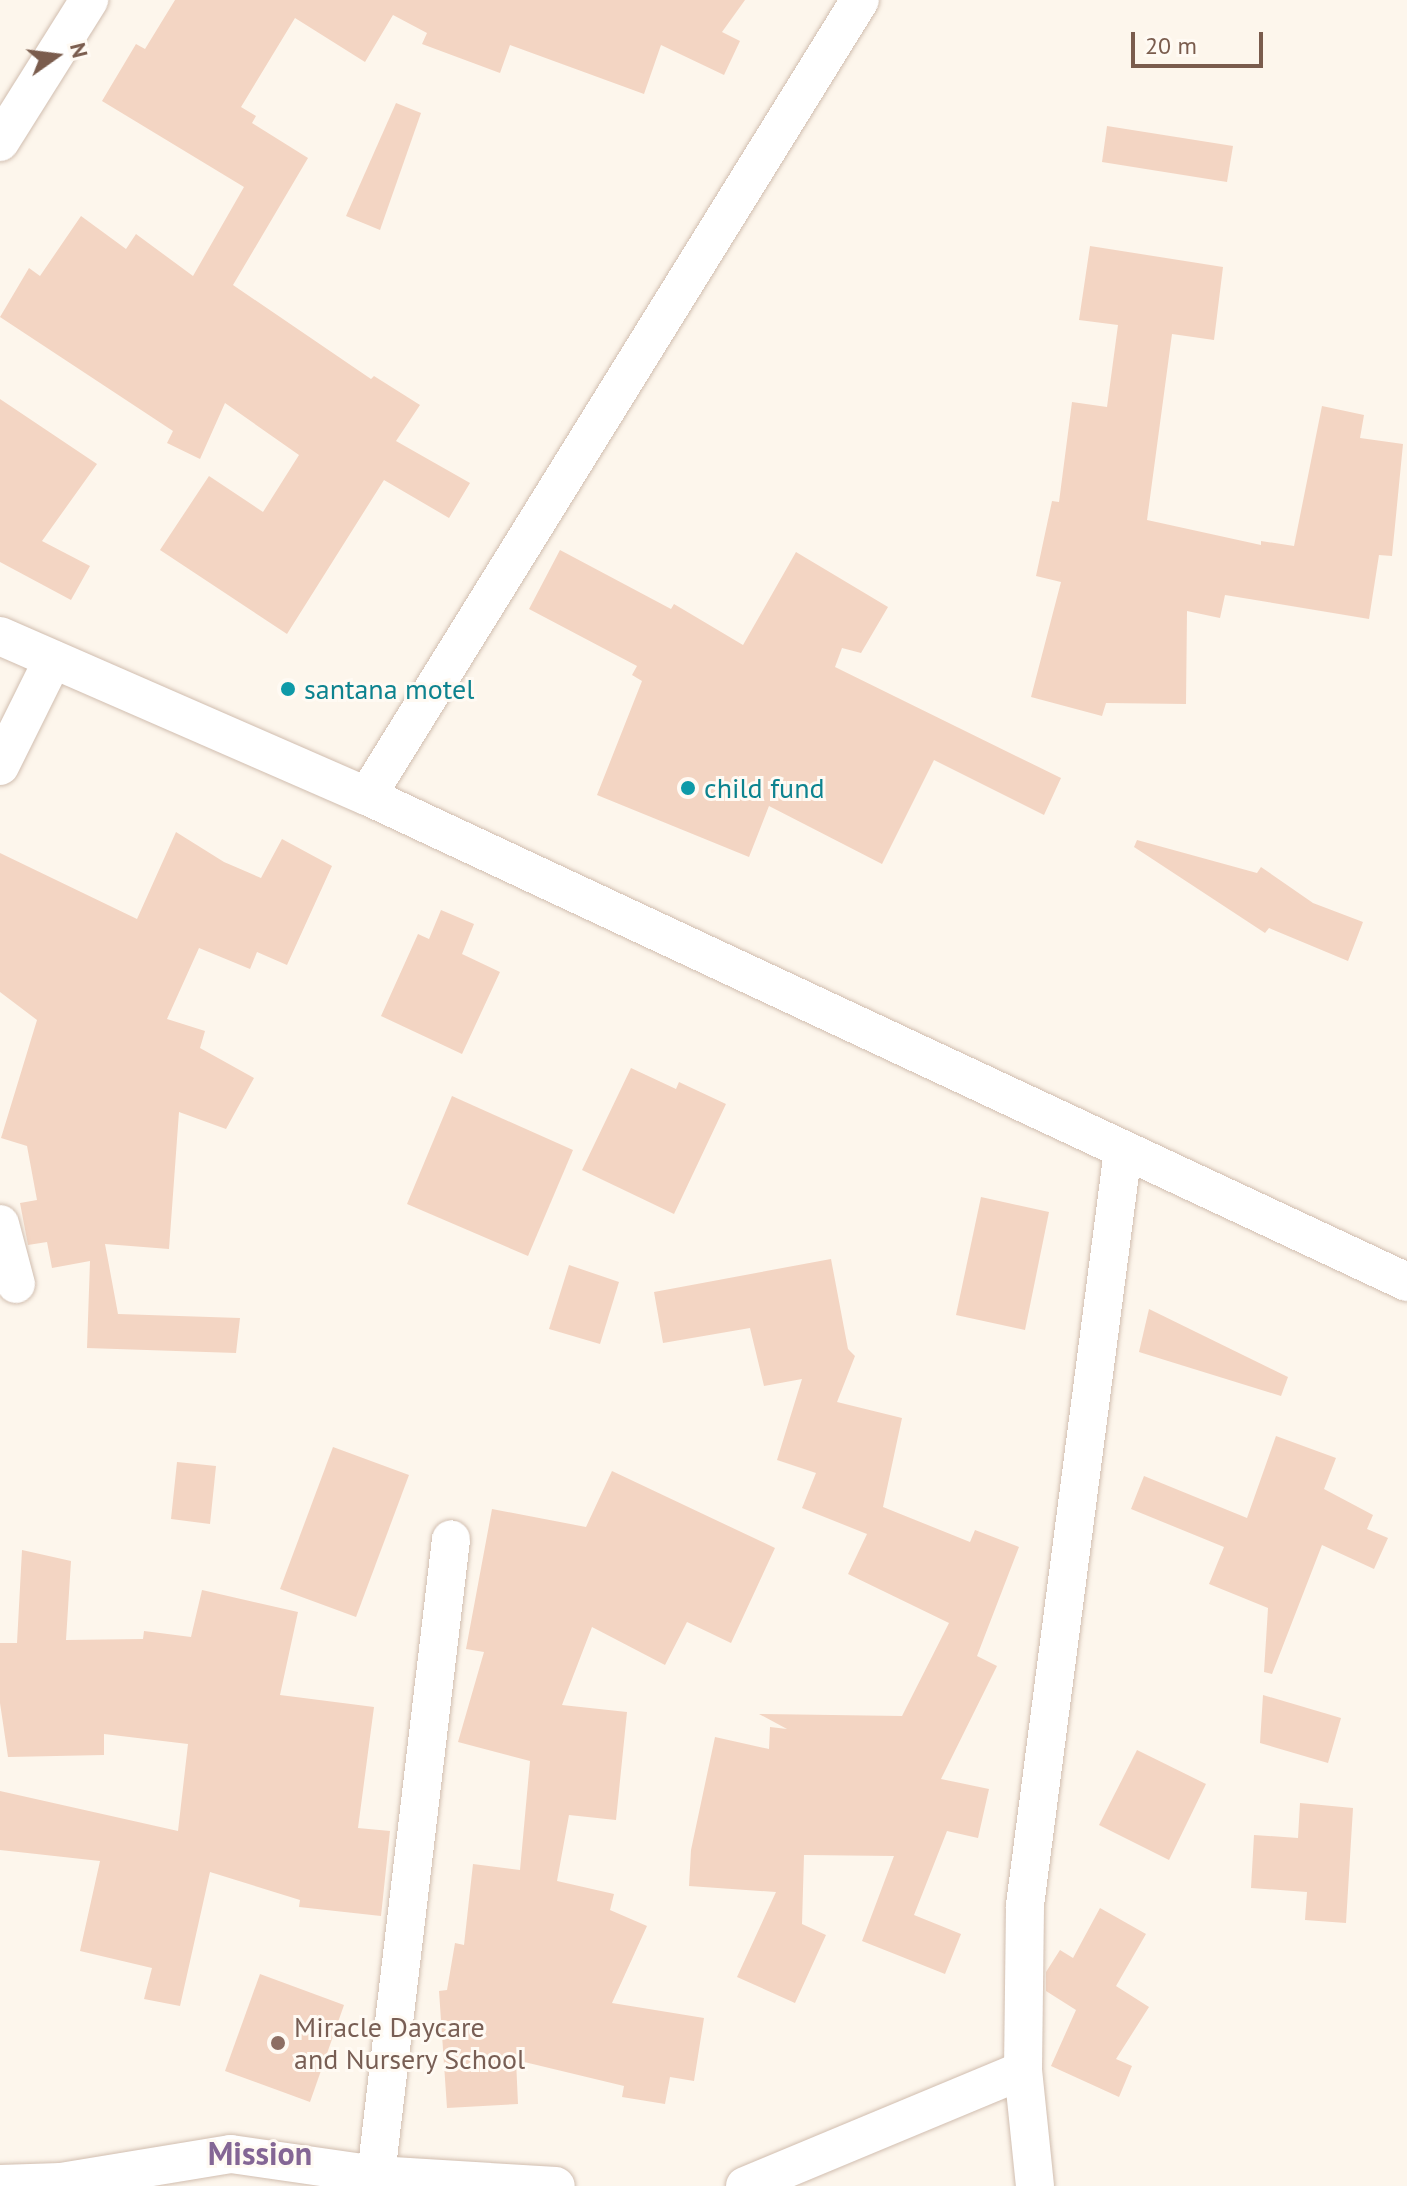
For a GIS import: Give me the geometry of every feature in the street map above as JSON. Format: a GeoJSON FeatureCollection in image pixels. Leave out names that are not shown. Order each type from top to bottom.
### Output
{"type":"FeatureCollection","features":[{"type":"Feature","properties":{"kind":"street"},"geometry":{"type":"LineString","coordinates":[[0,142],[89,0]]}},
{"type":"Feature","properties":{"kind":"street"},"geometry":{"type":"LineString","coordinates":[[367,796],[860,0]]}},
{"type":"Feature","properties":{"kind":"street"},"geometry":{"type":"LineString","coordinates":[[0,636],[367,796],[1407,1282]]}},
{"type":"Feature","properties":{"kind":"street"},"geometry":{"type":"LineString","coordinates":[[0,766],[53,659]]}},
{"type":"Feature","properties":{"kind":"street"},"geometry":{"type":"LineString","coordinates":[[1035,2186],[1023,2070],[1025,1905],[1123,1150]]}},
{"type":"Feature","properties":{"kind":"street"},"geometry":{"type":"LineString","coordinates":[[0,1224],[16,1284]]}},
{"type":"Feature","properties":{"kind":"street"},"geometry":{"type":"LineString","coordinates":[[376,2175],[451,1539]]}},
{"type":"Feature","properties":{"kind":"street"},"geometry":{"type":"LineString","coordinates":[[745,2186],[1023,2070]]}},
{"type":"Feature","properties":{"kind":"street"},"geometry":{"type":"LineString","coordinates":[[0,2184],[62,2184],[231,2154],[376,2175],[556,2186]]}},
{"type":"Feature","properties":{"kind":"building"},"geometry":{"type":"Polygon","coordinates":[[[175,0],[745,0],[722,32],[740,41],[724,75],[661,45],[644,94],[510,45],[500,73],[422,44],[427,33],[393,15],[365,62],[295,18],[241,107],[256,116],[252,123],[308,158],[233,285],[371,379],[374,376],[420,405],[396,441],[470,483],[449,518],[384,480],[287,634],[160,550],[209,476],[263,512],[299,455],[225,403],[200,459],[167,443],[173,431],[0,317],[29,268],[40,276],[81,216],[126,249],[136,234],[193,276],[244,187],[102,101],[136,44],[145,49],[175,0]]]}},
{"type":"Feature","properties":{"kind":"building"},"geometry":{"type":"Polygon","coordinates":[[[396,103],[421,113],[380,230],[346,216],[396,103]]]}},
{"type":"Feature","properties":{"kind":"building"},"geometry":{"type":"Polygon","coordinates":[[[1107,126],[1233,146],[1227,182],[1102,162],[1107,126]]]}},
{"type":"Feature","properties":{"kind":"building"},"geometry":{"type":"Polygon","coordinates":[[[1090,246],[1223,267],[1214,340],[1172,334],[1147,520],[1261,545],[1261,541],[1294,546],[1322,406],[1364,415],[1360,438],[1403,444],[1392,556],[1379,555],[1369,619],[1225,595],[1220,618],[1187,611],[1186,704],[1106,703],[1102,716],[1031,697],[1061,582],[1036,576],[1052,501],[1059,502],[1072,402],[1107,407],[1118,325],[1079,320],[1090,246]]]}},
{"type":"Feature","properties":{"kind":"building"},"geometry":{"type":"Polygon","coordinates":[[[0,399],[97,464],[42,541],[90,566],[71,600],[0,562],[0,399]]]}},
{"type":"Feature","properties":{"kind":"building"},"geometry":{"type":"Polygon","coordinates":[[[560,550],[671,609],[674,604],[743,645],[796,552],[888,607],[861,653],[842,648],[835,667],[1061,778],[1044,815],[934,760],[882,864],[769,806],[749,857],[597,795],[642,681],[632,675],[637,666],[529,609],[560,550]]]}},
{"type":"Feature","properties":{"kind":"building"},"geometry":{"type":"Polygon","coordinates":[[[176,832],[224,862],[261,878],[282,839],[332,866],[287,965],[257,952],[250,969],[199,948],[167,1019],[205,1031],[200,1048],[254,1078],[226,1129],[179,1112],[169,1249],[105,1244],[118,1314],[240,1318],[236,1353],[87,1348],[90,1261],[52,1268],[47,1242],[28,1245],[20,1203],[37,1200],[27,1146],[1,1138],[37,1020],[0,992],[0,853],[137,919],[176,832]]]}},
{"type":"Feature","properties":{"kind":"building"},"geometry":{"type":"Polygon","coordinates":[[[1137,840],[1257,873],[1261,867],[1313,903],[1363,922],[1348,961],[1269,928],[1265,933],[1134,847],[1137,840]]]}},
{"type":"Feature","properties":{"kind":"building"},"geometry":{"type":"Polygon","coordinates":[[[441,910],[474,924],[462,954],[500,972],[462,1054],[381,1016],[418,934],[429,939],[441,910]]]}},
{"type":"Feature","properties":{"kind":"building"},"geometry":{"type":"Polygon","coordinates":[[[631,1068],[676,1089],[679,1082],[726,1104],[674,1214],[582,1170],[631,1068]]]}},
{"type":"Feature","properties":{"kind":"building"},"geometry":{"type":"Polygon","coordinates":[[[452,1096],[573,1150],[528,1256],[407,1204],[452,1096]]]}},
{"type":"Feature","properties":{"kind":"building"},"geometry":{"type":"Polygon","coordinates":[[[981,1197],[1049,1212],[1025,1330],[956,1315],[981,1197]]]}},
{"type":"Feature","properties":{"kind":"building"},"geometry":{"type":"Polygon","coordinates":[[[831,1259],[848,1349],[855,1356],[837,1402],[902,1418],[883,1507],[970,1542],[975,1530],[1019,1547],[977,1656],[997,1666],[941,1779],[989,1789],[978,1838],[947,1831],[914,1915],[961,1934],[945,1974],[862,1941],[894,1856],[804,1855],[802,1924],[826,1935],[795,2003],[737,1977],[776,1892],[689,1886],[691,1850],[715,1737],[769,1749],[770,1727],[787,1729],[759,1714],[902,1716],[949,1623],[848,1574],[867,1534],[802,1508],[816,1473],[777,1460],[802,1379],[764,1386],[750,1328],[663,1343],[654,1292],[831,1259]]]}},
{"type":"Feature","properties":{"kind":"building"},"geometry":{"type":"Polygon","coordinates":[[[569,1265],[619,1282],[600,1344],[549,1329],[569,1265]]]}},
{"type":"Feature","properties":{"kind":"building"},"geometry":{"type":"Polygon","coordinates":[[[1149,1309],[1288,1377],[1281,1396],[1139,1352],[1149,1309]]]}},
{"type":"Feature","properties":{"kind":"building"},"geometry":{"type":"Polygon","coordinates":[[[1276,1436],[1336,1458],[1324,1489],[1373,1515],[1367,1529],[1388,1538],[1374,1569],[1322,1545],[1272,1674],[1264,1672],[1268,1608],[1209,1584],[1224,1547],[1131,1509],[1144,1476],[1247,1518],[1276,1436]]]}},
{"type":"Feature","properties":{"kind":"building"},"geometry":{"type":"Polygon","coordinates":[[[333,1447],[409,1475],[356,1617],[280,1589],[333,1447]]]}},
{"type":"Feature","properties":{"kind":"building"},"geometry":{"type":"Polygon","coordinates":[[[177,1462],[216,1466],[210,1524],[171,1519],[177,1462]]]}},
{"type":"Feature","properties":{"kind":"building"},"geometry":{"type":"Polygon","coordinates":[[[612,1471],[775,1548],[731,1643],[687,1622],[665,1665],[592,1627],[562,1705],[627,1712],[616,1820],[569,1815],[557,1881],[614,1894],[610,1910],[647,1926],[612,2003],[704,2018],[694,2081],[670,2077],[665,2104],[622,2097],[624,2086],[516,2060],[518,2104],[447,2108],[439,1991],[447,1990],[455,1943],[464,1945],[473,1864],[520,1870],[530,1761],[458,1742],[484,1652],[466,1649],[492,1509],[586,1527],[612,1471]]]}},
{"type":"Feature","properties":{"kind":"building"},"geometry":{"type":"Polygon","coordinates":[[[22,1550],[71,1561],[66,1640],[143,1639],[144,1631],[191,1637],[202,1590],[298,1612],[280,1695],[374,1707],[358,1828],[390,1831],[381,1916],[299,1907],[300,1900],[210,1872],[180,2006],[144,1999],[152,1968],[80,1951],[100,1861],[0,1850],[0,1791],[178,1831],[188,1744],[104,1734],[104,1755],[8,1757],[0,1703],[0,1643],[17,1643],[22,1550]]]}},
{"type":"Feature","properties":{"kind":"building"},"geometry":{"type":"Polygon","coordinates":[[[1263,1695],[1341,1718],[1328,1763],[1260,1743],[1263,1695]]]}},
{"type":"Feature","properties":{"kind":"building"},"geometry":{"type":"Polygon","coordinates":[[[1137,1750],[1206,1784],[1169,1860],[1099,1825],[1137,1750]]]}},
{"type":"Feature","properties":{"kind":"building"},"geometry":{"type":"Polygon","coordinates":[[[1300,1803],[1353,1808],[1346,1923],[1305,1920],[1307,1892],[1251,1888],[1254,1835],[1298,1838],[1300,1803]]]}},
{"type":"Feature","properties":{"kind":"building"},"geometry":{"type":"Polygon","coordinates":[[[1100,1908],[1146,1934],[1116,1986],[1149,2007],[1116,2059],[1132,2066],[1119,2097],[1051,2066],[1076,2010],[1046,1991],[1046,1972],[1060,1950],[1073,1958],[1100,1908]]]}},
{"type":"Feature","properties":{"kind":"building"},"geometry":{"type":"Polygon","coordinates":[[[260,1974],[344,2005],[310,2102],[225,2071],[260,1974]]]}},
{"type":"Feature","properties":{"kind":"place","name":"santana motel"},"geometry":{"type":"Point","coordinates":[288,689]}},
{"type":"Feature","properties":{"kind":"place","name":"child fund"},"geometry":{"type":"Point","coordinates":[688,788]}},
{"type":"Feature","properties":{"kind":"place","name":"Miracle Daycare and Nursery School"},"geometry":{"type":"Point","coordinates":[278,2043]}},
{"type":"Feature","properties":{"kind":"district","name":"Mission"},"geometry":{"type":"Point","coordinates":[260,2153]}}]}
